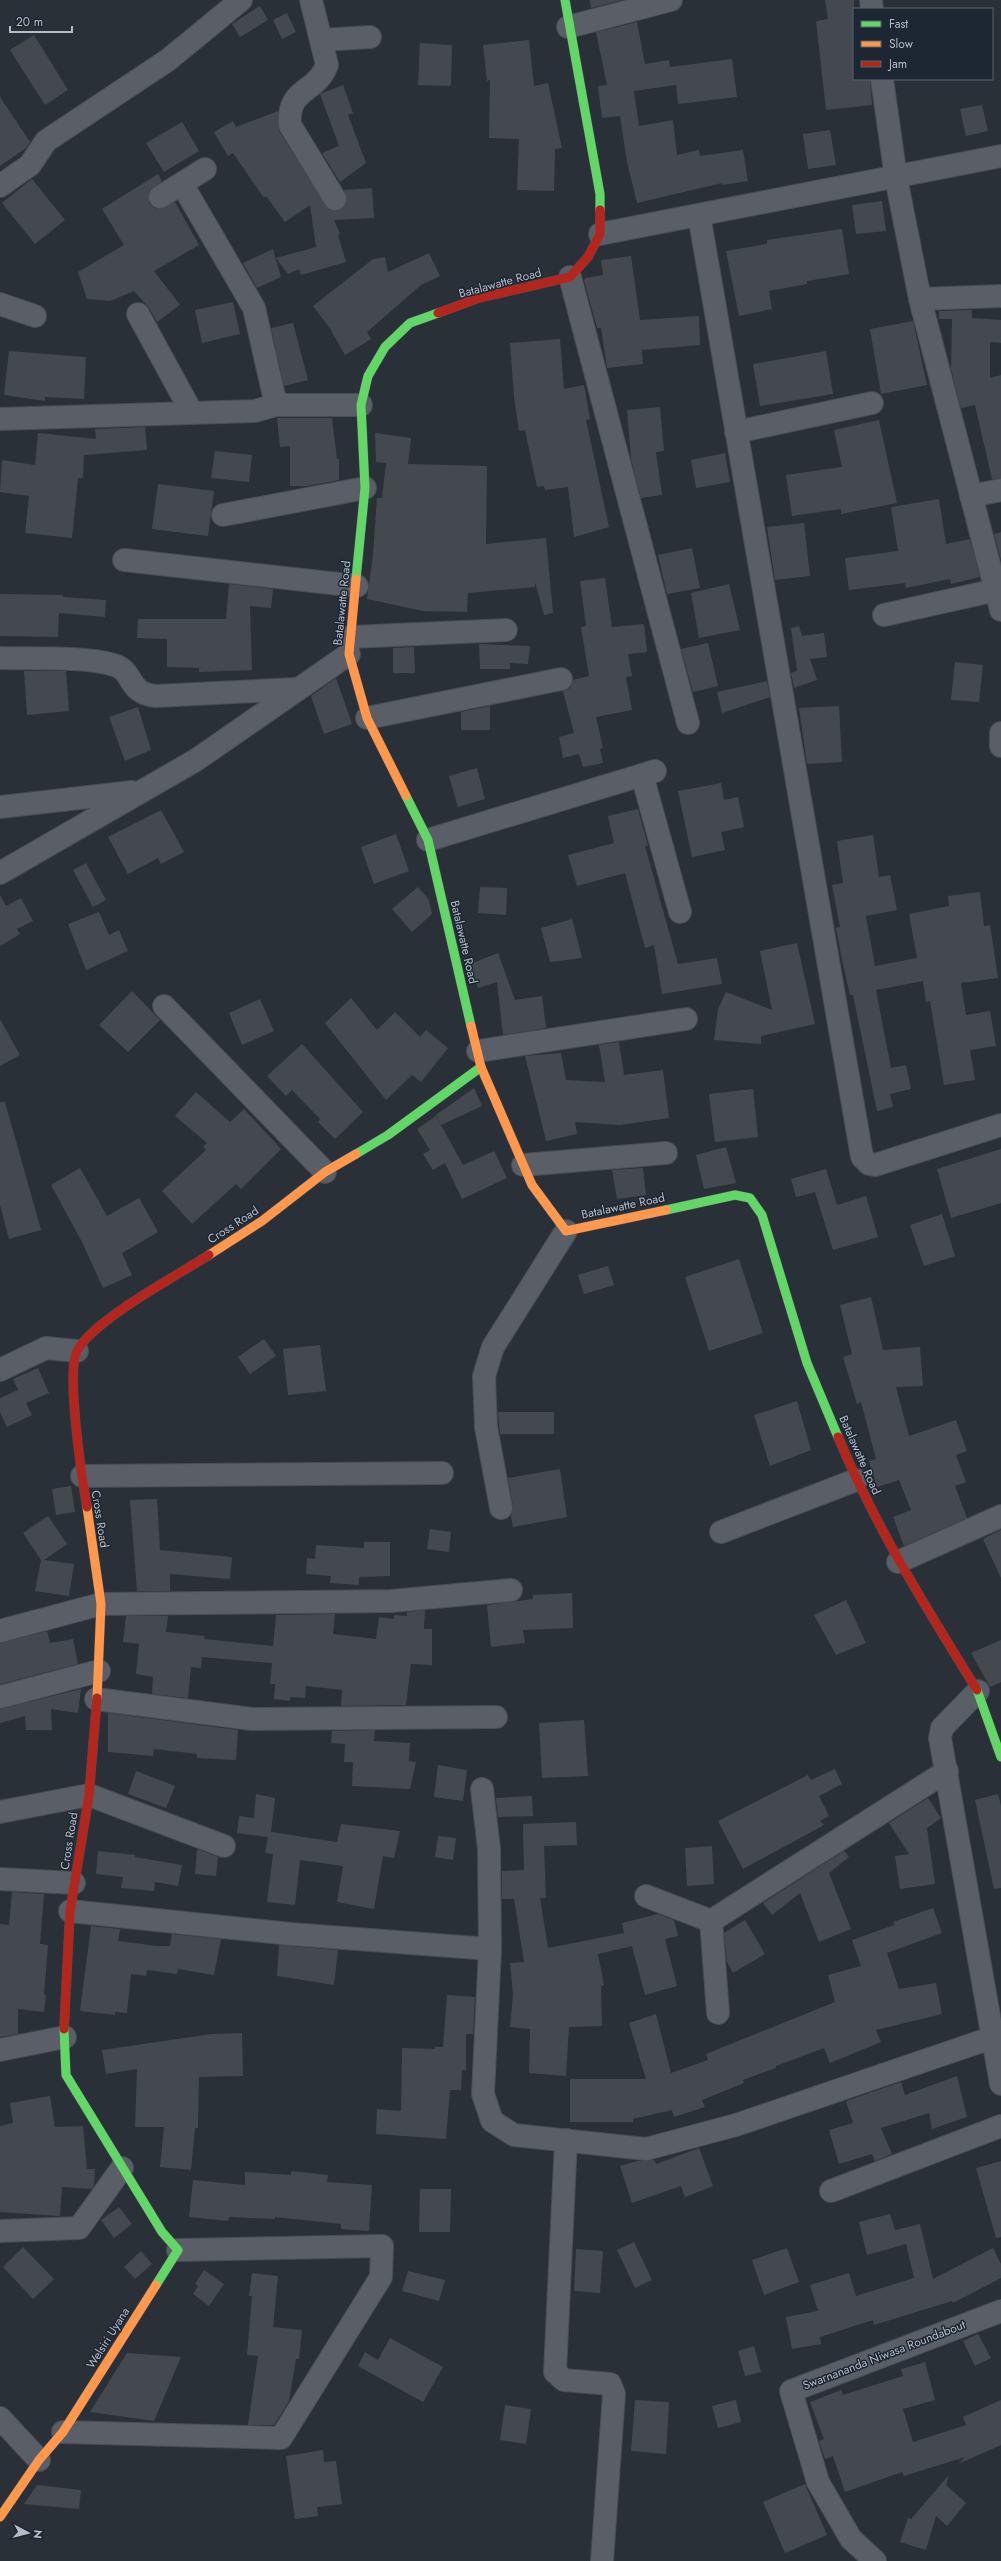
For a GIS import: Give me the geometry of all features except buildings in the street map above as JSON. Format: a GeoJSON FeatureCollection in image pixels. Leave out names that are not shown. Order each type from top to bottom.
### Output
{"type":"FeatureCollection","features":[{"type":"Feature","properties":{"kind":"street"},"geometry":{"type":"LineString","coordinates":[[0,186],[30,165],[46,141],[168,60],[241,0]]}},
{"type":"Feature","properties":{"kind":"street"},"geometry":{"type":"LineString","coordinates":[[312,0],[327,65],[323,75],[292,103],[289,113],[290,125],[335,199]]}},
{"type":"Feature","properties":{"kind":"street"},"geometry":{"type":"LineString","coordinates":[[565,0],[568,27],[600,194],[600,234],[588,257],[570,277],[688,723]]}},
{"type":"Feature","properties":{"kind":"street"},"geometry":{"type":"LineString","coordinates":[[568,27],[672,0]]}},
{"type":"Feature","properties":{"kind":"street"},"geometry":{"type":"LineString","coordinates":[[322,40],[370,37]]}},
{"type":"Feature","properties":{"kind":"street"},"geometry":{"type":"LineString","coordinates":[[882,80],[896,178],[920,299],[998,600],[884,615]]}},
{"type":"Feature","properties":{"kind":"street"},"geometry":{"type":"LineString","coordinates":[[600,234],[896,178],[1001,156]]}},
{"type":"Feature","properties":{"kind":"street"},"geometry":{"type":"LineString","coordinates":[[160,197],[205,169]]}},
{"type":"Feature","properties":{"kind":"street"},"geometry":{"type":"LineString","coordinates":[[182,184],[254,308],[276,405]]}},
{"type":"Feature","properties":{"kind":"street"},"geometry":{"type":"LineString","coordinates":[[699,215],[862,1157],[869,1164],[875,1164],[1001,1125]]}},
{"type":"Feature","properties":{"kind":"street","name":"Batalawatte Road"},"geometry":{"type":"LineString","coordinates":[[570,277],[478,298],[410,323],[385,347],[368,376],[361,405],[365,488],[350,646],[367,718],[428,840],[480,1059],[532,1185],[566,1231],[735,1195],[750,1198],[762,1214],[807,1363],[856,1480],[898,1562],[978,1691],[1001,1757]]}},
{"type":"Feature","properties":{"kind":"street"},"geometry":{"type":"LineString","coordinates":[[920,299],[1001,296]]}},
{"type":"Feature","properties":{"kind":"street"},"geometry":{"type":"LineString","coordinates":[[0,304],[35,316]]}},
{"type":"Feature","properties":{"kind":"street"},"geometry":{"type":"LineString","coordinates":[[138,314],[192,413]]}},
{"type":"Feature","properties":{"kind":"street"},"geometry":{"type":"LineString","coordinates":[[736,432],[872,404]]}},
{"type":"Feature","properties":{"kind":"street"},"geometry":{"type":"LineString","coordinates":[[0,419],[255,411],[276,405],[361,405]]}},
{"type":"Feature","properties":{"kind":"street"},"geometry":{"type":"LineString","coordinates":[[223,515],[365,488]]}},
{"type":"Feature","properties":{"kind":"street"},"geometry":{"type":"LineString","coordinates":[[971,496],[1001,490]]}},
{"type":"Feature","properties":{"kind":"street"},"geometry":{"type":"LineString","coordinates":[[124,560],[356,586]]}},
{"type":"Feature","properties":{"kind":"street"},"geometry":{"type":"LineString","coordinates":[[0,874],[196,760],[297,689],[350,646],[506,630]]}},
{"type":"Feature","properties":{"kind":"street"},"geometry":{"type":"LineString","coordinates":[[0,658],[96,661],[115,665],[124,669],[137,691],[145,695],[156,696],[297,689]]}},
{"type":"Feature","properties":{"kind":"street"},"geometry":{"type":"LineString","coordinates":[[367,718],[561,679]]}},
{"type":"Feature","properties":{"kind":"street"},"geometry":{"type":"LineString","coordinates":[[1001,733],[1001,746]]}},
{"type":"Feature","properties":{"kind":"street"},"geometry":{"type":"LineString","coordinates":[[428,840],[648,773],[680,912]]}},
{"type":"Feature","properties":{"kind":"street"},"geometry":{"type":"LineString","coordinates":[[0,807],[142,791]]}},
{"type":"Feature","properties":{"kind":"street"},"geometry":{"type":"LineString","coordinates":[[164,1006],[325,1172]]}},
{"type":"Feature","properties":{"kind":"street"},"geometry":{"type":"LineString","coordinates":[[480,1059],[686,1019]]}},
{"type":"Feature","properties":{"kind":"street","name":"Cross Road"},"geometry":{"type":"LineString","coordinates":[[122,2168],[66,2075],[65,2037],[70,1911],[89,1795],[99,1671],[101,1604],[82,1476],[73,1379],[77,1351],[99,1325],[262,1221],[325,1172],[388,1135],[480,1059]]}},
{"type":"Feature","properties":{"kind":"street"},"geometry":{"type":"LineString","coordinates":[[523,1165],[666,1153]]}},
{"type":"Feature","properties":{"kind":"street"},"geometry":{"type":"LineString","coordinates":[[501,1508],[486,1427],[484,1376],[493,1347],[566,1231]]}},
{"type":"Feature","properties":{"kind":"street"},"geometry":{"type":"LineString","coordinates":[[0,1370],[46,1348],[77,1351]]}},
{"type":"Feature","properties":{"kind":"street"},"geometry":{"type":"LineString","coordinates":[[82,1476],[442,1473]]}},
{"type":"Feature","properties":{"kind":"street"},"geometry":{"type":"LineString","coordinates":[[721,1532],[856,1480]]}},
{"type":"Feature","properties":{"kind":"street"},"geometry":{"type":"LineString","coordinates":[[898,1562],[1001,1516]]}},
{"type":"Feature","properties":{"kind":"street"},"geometry":{"type":"LineString","coordinates":[[0,1631],[101,1604],[390,1601],[511,1590]]}},
{"type":"Feature","properties":{"kind":"street"},"geometry":{"type":"LineString","coordinates":[[0,1697],[99,1671]]}},
{"type":"Feature","properties":{"kind":"street"},"geometry":{"type":"LineString","coordinates":[[978,1691],[940,1733],[1001,2084]]}},
{"type":"Feature","properties":{"kind":"street"},"geometry":{"type":"LineString","coordinates":[[96,1699],[252,1719],[496,1717]]}},
{"type":"Feature","properties":{"kind":"street"},"geometry":{"type":"LineString","coordinates":[[711,1920],[947,1771]]}},
{"type":"Feature","properties":{"kind":"street"},"geometry":{"type":"LineString","coordinates":[[482,1788],[489,1849],[490,1949],[483,2094],[492,2120],[514,2135],[646,2149],[736,2125],[994,2037]]}},
{"type":"Feature","properties":{"kind":"street"},"geometry":{"type":"LineString","coordinates":[[0,1812],[89,1795],[224,1846]]}},
{"type":"Feature","properties":{"kind":"street"},"geometry":{"type":"LineString","coordinates":[[0,1879],[74,1883]]}},
{"type":"Feature","properties":{"kind":"street"},"geometry":{"type":"LineString","coordinates":[[646,1896],[711,1920]]}},
{"type":"Feature","properties":{"kind":"street"},"geometry":{"type":"LineString","coordinates":[[70,1911],[291,1934],[490,1949]]}},
{"type":"Feature","properties":{"kind":"street"},"geometry":{"type":"LineString","coordinates":[[711,1920],[718,2013]]}},
{"type":"Feature","properties":{"kind":"street"},"geometry":{"type":"LineString","coordinates":[[0,2050],[65,2037]]}},
{"type":"Feature","properties":{"kind":"street"},"geometry":{"type":"LineString","coordinates":[[831,2191],[1001,2126]]}},
{"type":"Feature","properties":{"kind":"street"},"geometry":{"type":"LineString","coordinates":[[566,2140],[555,2372],[564,2380],[610,2384],[614,2394],[602,2561]]}},
{"type":"Feature","properties":{"kind":"street"},"geometry":{"type":"LineString","coordinates":[[0,2231],[79,2228],[122,2168],[162,2232],[178,2250],[382,2246],[381,2277],[281,2438],[63,2432]]}},
{"type":"Feature","properties":{"kind":"street","name":"Welsiri Uyana"},"geometry":{"type":"LineString","coordinates":[[0,2517],[39,2460],[63,2432],[178,2250]]}},
{"type":"Feature","properties":{"kind":"street","name":"Swarnananda Niwasa Roundabout"},"geometry":{"type":"LineString","coordinates":[[875,2561],[851,2538],[818,2482],[791,2391],[1001,2311]]}},
{"type":"Feature","properties":{"kind":"street"},"geometry":{"type":"LineString","coordinates":[[0,2418],[39,2460]]}},
{"type":"Feature","properties":{"kind":"traffic: fast"},"geometry":{"type":"LineString","coordinates":[[565,0],[600,194],[600,210]]}},
{"type":"Feature","properties":{"kind":"traffic: fast"},"geometry":{"type":"LineString","coordinates":[[356,579],[365,488],[361,405],[368,376],[385,347],[410,323],[438,313]]}},
{"type":"Feature","properties":{"kind":"traffic: fast"},"geometry":{"type":"LineString","coordinates":[[406,796],[428,840],[471,1026]]}},
{"type":"Feature","properties":{"kind":"traffic: fast"},"geometry":{"type":"LineString","coordinates":[[356,1154],[388,1135],[481,1067]]}},
{"type":"Feature","properties":{"kind":"traffic: fast"},"geometry":{"type":"LineString","coordinates":[[666,1210],[735,1195],[750,1198],[762,1215],[807,1363],[838,1437]]}},
{"type":"Feature","properties":{"kind":"traffic: fast"},"geometry":{"type":"LineString","coordinates":[[977,1690],[1001,1757]]}},
{"type":"Feature","properties":{"kind":"traffic: fast"},"geometry":{"type":"LineString","coordinates":[[64,2029],[66,2075],[162,2232],[178,2250],[156,2285]]}},
{"type":"Feature","properties":{"kind":"traffic: slow"},"geometry":{"type":"LineString","coordinates":[[356,579],[349,654],[367,718],[406,796]]}},
{"type":"Feature","properties":{"kind":"traffic: slow"},"geometry":{"type":"LineString","coordinates":[[471,1026],[481,1067],[532,1185],[566,1231],[666,1210]]}},
{"type":"Feature","properties":{"kind":"traffic: slow"},"geometry":{"type":"LineString","coordinates":[[209,1255],[262,1221],[325,1172],[356,1154]]}},
{"type":"Feature","properties":{"kind":"traffic: slow"},"geometry":{"type":"LineString","coordinates":[[87,1507],[101,1604],[97,1698]]}},
{"type":"Feature","properties":{"kind":"traffic: slow"},"geometry":{"type":"LineString","coordinates":[[0,2517],[39,2460],[63,2432],[156,2285]]}},
{"type":"Feature","properties":{"kind":"traffic: jam"},"geometry":{"type":"LineString","coordinates":[[438,313],[479,298],[570,277],[588,257],[600,234],[600,210]]}},
{"type":"Feature","properties":{"kind":"traffic: jam"},"geometry":{"type":"LineString","coordinates":[[87,1507],[74,1402],[73,1380],[74,1363],[77,1351],[86,1339],[118,1312],[209,1255]]}},
{"type":"Feature","properties":{"kind":"traffic: jam"},"geometry":{"type":"LineString","coordinates":[[838,1437],[868,1503],[902,1566],[977,1690]]}},
{"type":"Feature","properties":{"kind":"traffic: jam"},"geometry":{"type":"LineString","coordinates":[[64,2029],[70,1911],[89,1795],[97,1698]]}}]}
